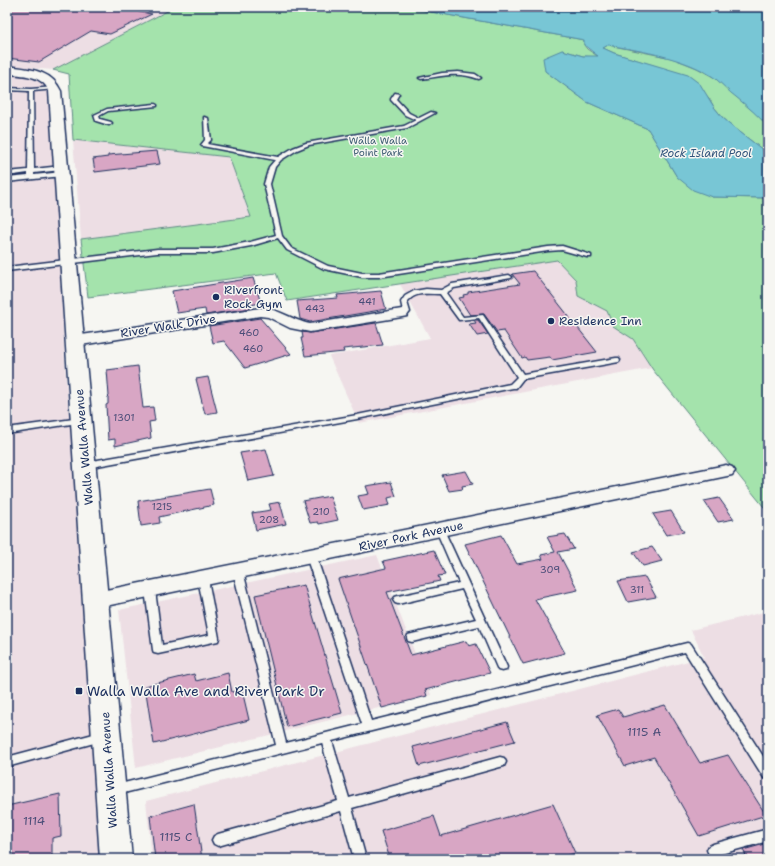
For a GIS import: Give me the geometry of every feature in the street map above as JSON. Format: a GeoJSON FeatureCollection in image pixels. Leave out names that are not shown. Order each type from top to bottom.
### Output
{"type":"FeatureCollection","features":[{"type":"Feature","properties":{"kind":"street"},"geometry":{"type":"LineString","coordinates":[[7,70],[25,72],[41,77],[49,81],[54,88]]}},
{"type":"Feature","properties":{"kind":"street","name":"Walla Walla Avenue"},"geometry":{"type":"LineString","coordinates":[[54,88],[62,170],[116,859]]}},
{"type":"Feature","properties":{"kind":"street","name":"River Walk Drive"},"geometry":{"type":"LineString","coordinates":[[75,341],[260,312],[271,313],[295,325],[310,328],[402,313]]}},
{"type":"Feature","properties":{"kind":"street","name":"River Park Avenue"},"geometry":{"type":"LineString","coordinates":[[96,600],[726,471]]}},
{"type":"Feature","properties":{"kind":"lane"},"geometry":{"type":"LineString","coordinates":[[421,78],[465,73],[479,78]]}},
{"type":"Feature","properties":{"kind":"lane"},"geometry":{"type":"LineString","coordinates":[[7,89],[30,90],[54,88]]}},
{"type":"Feature","properties":{"kind":"lane"},"geometry":{"type":"LineString","coordinates":[[30,90],[31,174]]}},
{"type":"Feature","properties":{"kind":"lane"},"geometry":{"type":"LineString","coordinates":[[397,94],[393,99],[407,114],[420,120]]}},
{"type":"Feature","properties":{"kind":"lane"},"geometry":{"type":"LineString","coordinates":[[109,123],[98,120],[96,115],[106,110],[155,105]]}},
{"type":"Feature","properties":{"kind":"lane"},"geometry":{"type":"LineString","coordinates":[[433,113],[405,127],[313,142],[295,149],[279,159],[272,167],[267,184],[278,236],[289,249],[326,268],[362,275],[379,275],[548,249],[562,248],[589,256]]}},
{"type":"Feature","properties":{"kind":"lane"},"geometry":{"type":"LineString","coordinates":[[206,118],[208,140],[204,145],[279,159]]}},
{"type":"Feature","properties":{"kind":"lane"},"geometry":{"type":"LineString","coordinates":[[7,180],[31,174],[62,170]]}},
{"type":"Feature","properties":{"kind":"lane"},"geometry":{"type":"LineString","coordinates":[[7,174],[31,174]]}},
{"type":"Feature","properties":{"kind":"lane"},"geometry":{"type":"LineString","coordinates":[[7,268],[68,260],[157,252],[213,251],[251,244],[278,236]]}},
{"type":"Feature","properties":{"kind":"lane"},"geometry":{"type":"LineString","coordinates":[[402,313],[407,312],[404,302],[408,295],[415,292],[442,292],[452,286],[509,278]]}},
{"type":"Feature","properties":{"kind":"lane"},"geometry":{"type":"LineString","coordinates":[[442,292],[461,319],[481,316],[521,377]]}},
{"type":"Feature","properties":{"kind":"lane"},"geometry":{"type":"LineString","coordinates":[[85,465],[357,417],[514,386],[521,377],[616,360]]}},
{"type":"Feature","properties":{"kind":"lane"},"geometry":{"type":"LineString","coordinates":[[7,431],[81,420]]}},
{"type":"Feature","properties":{"kind":"lane"},"geometry":{"type":"LineString","coordinates":[[440,530],[502,667]]}},
{"type":"Feature","properties":{"kind":"lane"},"geometry":{"type":"LineString","coordinates":[[311,556],[368,727]]}},
{"type":"Feature","properties":{"kind":"lane"},"geometry":{"type":"LineString","coordinates":[[238,571],[282,749]]}},
{"type":"Feature","properties":{"kind":"lane"},"geometry":{"type":"LineString","coordinates":[[150,590],[158,650],[214,638],[203,578]]}},
{"type":"Feature","properties":{"kind":"lane"},"geometry":{"type":"LineString","coordinates":[[398,600],[465,586]]}},
{"type":"Feature","properties":{"kind":"lane"},"geometry":{"type":"LineString","coordinates":[[412,638],[481,622]]}},
{"type":"Feature","properties":{"kind":"lane"},"geometry":{"type":"LineString","coordinates":[[111,792],[687,647],[768,774]]}},
{"type":"Feature","properties":{"kind":"lane"},"geometry":{"type":"LineString","coordinates":[[7,762],[107,736]]}},
{"type":"Feature","properties":{"kind":"lane"},"geometry":{"type":"LineString","coordinates":[[326,738],[360,859]]}},
{"type":"Feature","properties":{"kind":"lane"},"geometry":{"type":"LineString","coordinates":[[218,840],[500,762]]}},
{"type":"Feature","properties":{"kind":"lane"},"geometry":{"type":"LineString","coordinates":[[717,859],[712,850],[768,834]]}},
{"type":"Feature","properties":{"kind":"shaded area"},"geometry":{"type":"Polygon","coordinates":[[[7,7],[175,7],[53,70],[7,66],[7,7]]]}},
{"type":"Feature","properties":{"kind":"shaded area"},"geometry":{"type":"Polygon","coordinates":[[[7,74],[43,79],[49,82],[66,379],[99,778],[103,859],[7,859],[7,74]]]}},
{"type":"Feature","properties":{"kind":"shaded area"},"geometry":{"type":"Polygon","coordinates":[[[73,140],[229,157],[251,218],[81,239],[73,140]]]}},
{"type":"Feature","properties":{"kind":"shaded area"},"geometry":{"type":"Polygon","coordinates":[[[557,260],[576,280],[579,296],[607,311],[613,326],[633,339],[652,368],[359,423],[329,356],[430,338],[400,284],[557,260]]]}},
{"type":"Feature","properties":{"kind":"shaded area"},"geometry":{"type":"Polygon","coordinates":[[[377,555],[431,695],[136,768],[119,610],[377,555]]]}},
{"type":"Feature","properties":{"kind":"shaded area"},"geometry":{"type":"Polygon","coordinates":[[[768,611],[768,859],[152,859],[146,801],[704,657],[691,630],[768,611]]]}},
{"type":"Feature","properties":{"kind":"green space","name":"Walla Walla Point Park"},"geometry":{"type":"Polygon","coordinates":[[[175,7],[404,7],[584,40],[584,45],[587,49],[599,57],[583,56],[562,50],[545,71],[587,102],[648,129],[677,177],[712,197],[768,198],[768,512],[653,370],[633,339],[613,326],[607,311],[578,296],[576,280],[557,260],[287,301],[276,273],[88,297],[81,239],[251,217],[229,157],[73,140],[69,74],[53,70],[175,7]]]}},
{"type":"Feature","properties":{"kind":"green space"},"geometry":{"type":"Polygon","coordinates":[[[608,45],[672,58],[697,68],[715,78],[760,117],[768,127],[768,154],[723,118],[709,98],[688,76],[614,53],[603,48],[608,45]]]}},
{"type":"Feature","properties":{"kind":"water","name":"Rock Island Pool"},"geometry":{"type":"Polygon","coordinates":[[[404,7],[768,7],[768,127],[716,79],[705,72],[664,56],[608,45],[603,48],[614,53],[688,75],[700,84],[714,107],[723,118],[768,154],[768,198],[712,197],[693,190],[677,177],[648,129],[587,102],[545,71],[543,58],[562,50],[583,56],[598,56],[584,45],[584,40],[404,7]]]}},
{"type":"Feature","properties":{"kind":"building"},"geometry":{"type":"Polygon","coordinates":[[[7,7],[111,7],[152,14],[110,34],[91,31],[39,62],[7,58],[7,7]]]}},
{"type":"Feature","properties":{"kind":"building"},"geometry":{"type":"Polygon","coordinates":[[[157,151],[160,164],[95,172],[93,159],[108,157],[108,155],[157,151]]]}},
{"type":"Feature","properties":{"kind":"building","name":"Residence Inn"},"geometry":{"type":"Polygon","coordinates":[[[533,271],[597,352],[552,360],[550,357],[527,360],[525,357],[522,358],[504,331],[497,332],[484,314],[470,315],[459,298],[464,297],[463,295],[468,294],[468,292],[520,284],[512,274],[533,271]]]}},
{"type":"Feature","properties":{"kind":"building","name":"Riverfront Rock Gym"},"geometry":{"type":"Polygon","coordinates":[[[253,278],[261,303],[250,305],[252,308],[206,315],[205,309],[177,313],[172,291],[253,278]]]}},
{"type":"Feature","properties":{"kind":"building"},"geometry":{"type":"Polygon","coordinates":[[[381,291],[386,309],[310,322],[300,319],[297,301],[338,298],[337,295],[381,291]]]}},
{"type":"Feature","properties":{"kind":"building"},"geometry":{"type":"Polygon","coordinates":[[[260,318],[291,354],[245,368],[224,341],[213,343],[209,326],[260,318]]]}},
{"type":"Feature","properties":{"kind":"building"},"geometry":{"type":"Polygon","coordinates":[[[474,320],[478,320],[488,334],[477,336],[469,324],[476,323],[474,320]]]}},
{"type":"Feature","properties":{"kind":"building"},"geometry":{"type":"Polygon","coordinates":[[[376,323],[383,345],[343,349],[344,352],[305,356],[301,338],[303,338],[302,332],[310,333],[376,323]]]}},
{"type":"Feature","properties":{"kind":"building"},"geometry":{"type":"Polygon","coordinates":[[[138,366],[143,408],[153,407],[155,421],[149,422],[151,438],[115,446],[115,439],[108,440],[106,405],[108,404],[109,396],[107,370],[138,366]]]}},
{"type":"Feature","properties":{"kind":"building"},"geometry":{"type":"Polygon","coordinates":[[[208,377],[217,412],[205,414],[196,379],[208,377]]]}},
{"type":"Feature","properties":{"kind":"building"},"geometry":{"type":"Polygon","coordinates":[[[266,449],[274,476],[248,481],[240,453],[266,449]]]}},
{"type":"Feature","properties":{"kind":"building"},"geometry":{"type":"Polygon","coordinates":[[[466,471],[473,484],[462,486],[463,489],[449,491],[442,475],[466,471]]]}},
{"type":"Feature","properties":{"kind":"building"},"geometry":{"type":"Polygon","coordinates":[[[391,482],[396,496],[388,498],[390,505],[363,510],[358,496],[369,494],[366,486],[391,482]]]}},
{"type":"Feature","properties":{"kind":"building"},"geometry":{"type":"Polygon","coordinates":[[[210,489],[214,505],[159,517],[160,523],[141,526],[138,501],[210,489]]]}},
{"type":"Feature","properties":{"kind":"building"},"geometry":{"type":"Polygon","coordinates":[[[330,496],[338,520],[319,524],[318,522],[310,523],[303,501],[330,496]]]}},
{"type":"Feature","properties":{"kind":"building"},"geometry":{"type":"Polygon","coordinates":[[[719,498],[734,519],[718,522],[704,501],[719,498]]]}},
{"type":"Feature","properties":{"kind":"building"},"geometry":{"type":"Polygon","coordinates":[[[280,502],[286,524],[256,530],[252,513],[271,510],[269,504],[280,502]]]}},
{"type":"Feature","properties":{"kind":"building"},"geometry":{"type":"Polygon","coordinates":[[[671,511],[684,532],[666,535],[653,514],[671,511]]]}},
{"type":"Feature","properties":{"kind":"building"},"geometry":{"type":"Polygon","coordinates":[[[565,534],[574,549],[558,552],[578,590],[535,599],[565,653],[523,664],[465,544],[501,535],[517,564],[543,559],[541,555],[555,552],[547,537],[565,534]]]}},
{"type":"Feature","properties":{"kind":"building"},"geometry":{"type":"Polygon","coordinates":[[[652,547],[662,561],[643,566],[633,552],[652,547]]]}},
{"type":"Feature","properties":{"kind":"building"},"geometry":{"type":"Polygon","coordinates":[[[434,550],[445,575],[438,576],[440,581],[387,592],[411,655],[466,641],[469,646],[476,644],[490,673],[425,690],[427,696],[382,708],[338,579],[386,568],[383,561],[434,550]]]}},
{"type":"Feature","properties":{"kind":"building"},"geometry":{"type":"Polygon","coordinates":[[[645,577],[656,597],[628,602],[618,581],[645,577]]]}},
{"type":"Feature","properties":{"kind":"building"},"geometry":{"type":"Polygon","coordinates":[[[304,585],[342,713],[287,727],[255,595],[304,585]]]}},
{"type":"Feature","properties":{"kind":"building"},"geometry":{"type":"Polygon","coordinates":[[[228,673],[232,692],[242,690],[249,720],[154,744],[145,686],[194,674],[196,681],[228,673]]]}},
{"type":"Feature","properties":{"kind":"building"},"geometry":{"type":"Polygon","coordinates":[[[665,705],[700,763],[728,755],[766,815],[699,836],[654,757],[625,766],[597,715],[618,709],[623,717],[665,705]]]}},
{"type":"Feature","properties":{"kind":"building"},"geometry":{"type":"Polygon","coordinates":[[[507,722],[515,741],[419,766],[413,747],[507,722]]]}},
{"type":"Feature","properties":{"kind":"building"},"geometry":{"type":"Polygon","coordinates":[[[60,794],[61,836],[52,838],[52,858],[7,859],[7,806],[60,794]]]}},
{"type":"Feature","properties":{"kind":"building"},"geometry":{"type":"Polygon","coordinates":[[[194,804],[202,859],[155,859],[150,816],[194,804]]]}},
{"type":"Feature","properties":{"kind":"building"},"geometry":{"type":"Polygon","coordinates":[[[553,804],[575,853],[555,859],[390,859],[381,831],[434,816],[441,836],[553,804]]]}},
{"type":"Feature","properties":{"kind":"building"},"geometry":{"type":"Polygon","coordinates":[[[768,843],[768,859],[748,859],[743,850],[768,843]]]}},
{"type":"Feature","properties":{"kind":"place","name":"Riverfront Rock Gym"},"geometry":{"type":"Point","coordinates":[216,297]}},
{"type":"Feature","properties":{"kind":"place","name":"Residence Inn"},"geometry":{"type":"Point","coordinates":[551,321]}},
{"type":"Feature","properties":{"kind":"place","name":"Walla Walla Ave and River Park Dr"},"geometry":{"type":"Point","coordinates":[79,691]}}]}
